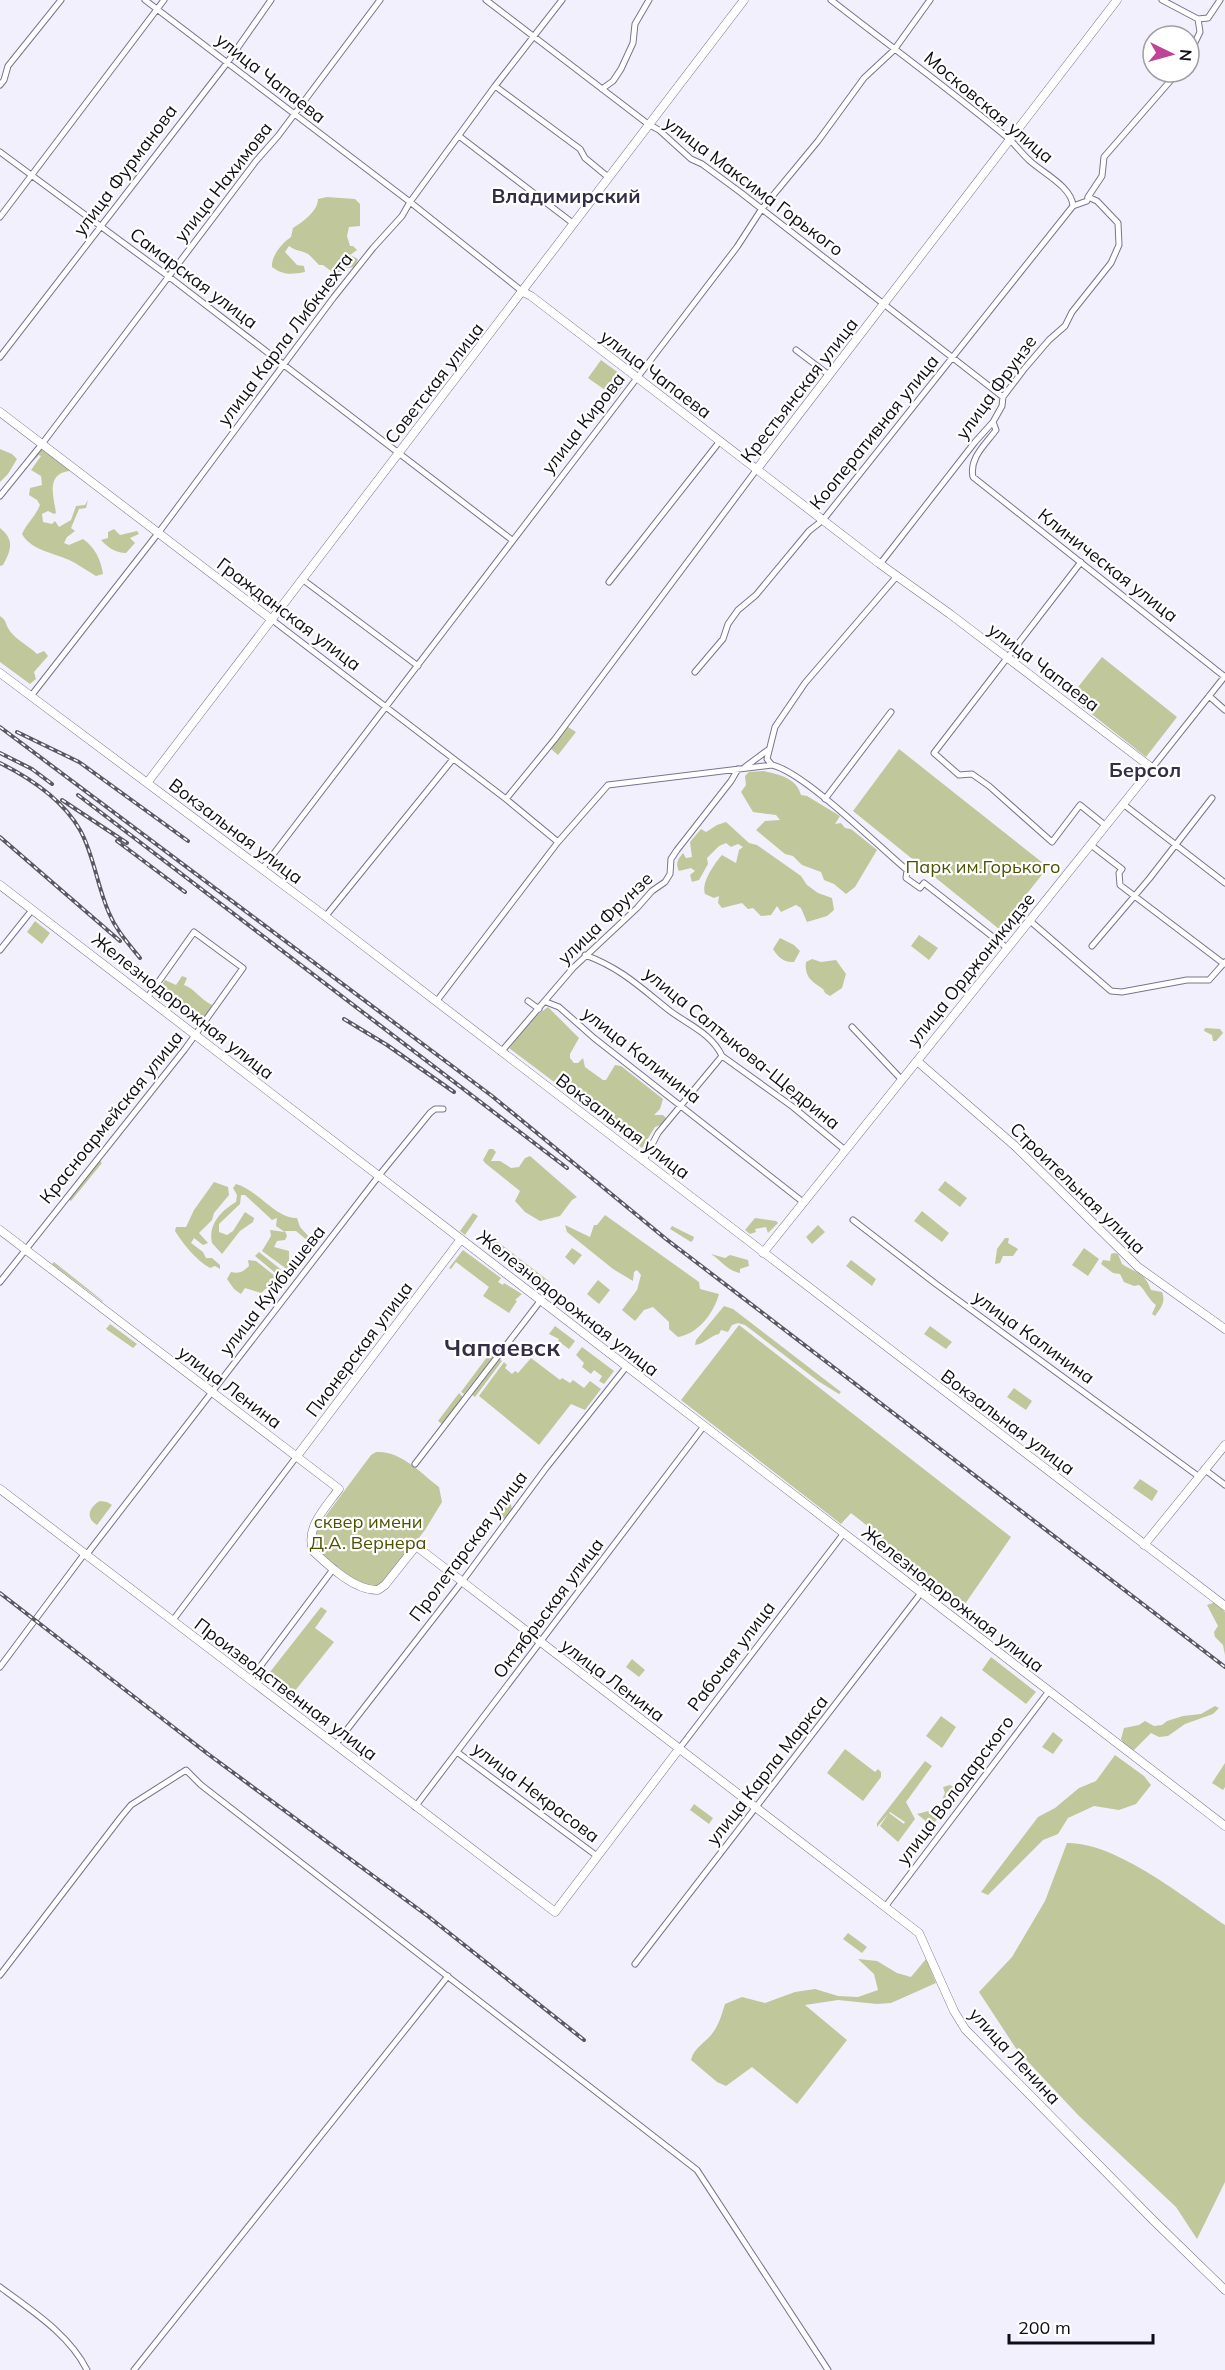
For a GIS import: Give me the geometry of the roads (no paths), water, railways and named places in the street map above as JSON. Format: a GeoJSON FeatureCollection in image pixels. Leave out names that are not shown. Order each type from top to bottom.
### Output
{"type":"FeatureCollection","features":[{"type":"Feature","properties":{"kind":"street"},"geometry":{"type":"LineString","coordinates":[[0,85],[8,66],[61,0]]}},
{"type":"Feature","properties":{"kind":"street","name":"улица Чапаева"},"geometry":{"type":"LineString","coordinates":[[145,0],[410,202],[523,292],[1152,768]]}},
{"type":"Feature","properties":{"kind":"street"},"geometry":{"type":"LineString","coordinates":[[0,217],[164,0]]}},
{"type":"Feature","properties":{"kind":"street","name":"улица Фурманова"},"geometry":{"type":"LineString","coordinates":[[0,357],[227,63],[271,0]]}},
{"type":"Feature","properties":{"kind":"street","name":"улица Нахимова"},"geometry":{"type":"LineString","coordinates":[[0,496],[380,0]]}},
{"type":"Feature","properties":{"kind":"street","name":"улица Максима Горького"},"geometry":{"type":"LineString","coordinates":[[486,0],[1004,396]]}},
{"type":"Feature","properties":{"kind":"street","name":"улица Карла Либкнехта"},"geometry":{"type":"LineString","coordinates":[[31,696],[159,532],[373,248],[402,216],[495,86],[562,0]]}},
{"type":"Feature","properties":{"kind":"street"},"geometry":{"type":"LineString","coordinates":[[602,89],[613,81],[621,69],[633,43],[635,24],[649,0]]}},
{"type":"Feature","properties":{"kind":"street","name":"Советская улица"},"geometry":{"type":"LineString","coordinates":[[147,783],[744,0]]}},
{"type":"Feature","properties":{"kind":"street","name":"Московская улица"},"geometry":{"type":"LineString","coordinates":[[831,0],[1010,140],[1068,194],[1073,206]]}},
{"type":"Feature","properties":{"kind":"street","name":"улица Кирова"},"geometry":{"type":"LineString","coordinates":[[262,868],[737,247],[761,210],[818,141],[864,78],[885,61],[894,50],[930,0]]}},
{"type":"Feature","properties":{"kind":"street","name":"Крестьянская улица"},"geometry":{"type":"LineString","coordinates":[[506,800],[555,739],[757,469],[1117,0]]}},
{"type":"Feature","properties":{"kind":"street"},"geometry":{"type":"LineString","coordinates":[[1162,0],[1198,19],[1208,18],[1220,0]]}},
{"type":"Feature","properties":{"kind":"street"},"geometry":{"type":"LineString","coordinates":[[1198,19],[1199,24]]}},
{"type":"Feature","properties":{"kind":"street"},"geometry":{"type":"LineString","coordinates":[[1073,206],[1087,201],[1102,176],[1104,157],[1168,84]]}},
{"type":"Feature","properties":{"kind":"street"},"geometry":{"type":"LineString","coordinates":[[495,86],[580,149],[585,158],[608,177]]}},
{"type":"Feature","properties":{"kind":"street"},"geometry":{"type":"LineString","coordinates":[[459,136],[574,224]]}},
{"type":"Feature","properties":{"kind":"street","name":"Самарская улица"},"geometry":{"type":"LineString","coordinates":[[0,152],[168,276],[512,540]]}},
{"type":"Feature","properties":{"kind":"street","name":"улица Фрунзе"},"geometry":{"type":"LineString","coordinates":[[880,564],[993,422],[1002,406],[1004,396],[1043,347],[1065,326],[1072,312],[1110,263],[1119,245],[1118,223],[1097,201],[1088,197]]}},
{"type":"Feature","properties":{"kind":"street","name":"Кооперативная улица"},"geometry":{"type":"LineString","coordinates":[[695,672],[723,639],[728,624],[738,610],[756,595],[808,531],[823,520],[1073,206]]}},
{"type":"Feature","properties":{"kind":"street"},"geometry":{"type":"LineString","coordinates":[[796,350],[829,375]]}},
{"type":"Feature","properties":{"kind":"street","name":"Гражданская улица"},"geometry":{"type":"LineString","coordinates":[[0,412],[385,706],[558,842]]}},
{"type":"Feature","properties":{"kind":"street","name":"Клиническая улица"},"geometry":{"type":"LineString","coordinates":[[993,422],[996,430],[974,459],[971,467],[973,477],[1225,677]]}},
{"type":"Feature","properties":{"kind":"street"},"geometry":{"type":"LineString","coordinates":[[609,582],[720,441]]}},
{"type":"Feature","properties":{"kind":"street"},"geometry":{"type":"LineString","coordinates":[[1081,562],[934,753],[959,775],[972,774],[989,786],[1052,842],[1080,805],[1106,826]]}},
{"type":"Feature","properties":{"kind":"street"},"geometry":{"type":"LineString","coordinates":[[772,765],[767,759],[776,727],[806,683],[897,576]]}},
{"type":"Feature","properties":{"kind":"street"},"geometry":{"type":"LineString","coordinates":[[302,579],[418,666]]}},
{"type":"Feature","properties":{"kind":"street","name":"Вокзальная улица"},"geometry":{"type":"LineString","coordinates":[[0,673],[262,868],[1225,1606]]}},
{"type":"Feature","properties":{"kind":"street","name":"улица Орджоникидзе"},"geometry":{"type":"LineString","coordinates":[[763,1253],[1225,677]]}},
{"type":"Feature","properties":{"kind":"street"},"geometry":{"type":"LineString","coordinates":[[1209,696],[1225,710]]}},
{"type":"Feature","properties":{"kind":"street"},"geometry":{"type":"LineString","coordinates":[[825,799],[891,712]]}},
{"type":"Feature","properties":{"kind":"street"},"geometry":{"type":"LineString","coordinates":[[741,768],[768,750]]}},
{"type":"Feature","properties":{"kind":"street"},"geometry":{"type":"LineString","coordinates":[[326,917],[453,759]]}},
{"type":"Feature","properties":{"kind":"street"},"geometry":{"type":"LineString","coordinates":[[436,1002],[558,842],[608,785],[772,765],[783,767],[825,799],[907,870],[906,878],[920,888],[924,883],[1007,948]]}},
{"type":"Feature","properties":{"kind":"street","name":"улица Фрунзе"},"geometry":{"type":"LineString","coordinates":[[501,1052],[585,955],[664,882],[670,874],[671,859],[677,850],[741,768]]}},
{"type":"Feature","properties":{"kind":"street"},"geometry":{"type":"LineString","coordinates":[[1092,946],[1212,798]]}},
{"type":"Feature","properties":{"kind":"street"},"geometry":{"type":"LineString","coordinates":[[1123,804],[1225,883]]}},
{"type":"Feature","properties":{"kind":"street"},"geometry":{"type":"LineString","coordinates":[[1029,920],[1111,992],[1187,980],[1209,980],[1224,963],[1120,885],[1119,873],[1122,869],[1091,845]]}},
{"type":"Feature","properties":{"kind":"street","name":"Железнодорожная улица"},"geometry":{"type":"LineString","coordinates":[[0,885],[1225,1826]]}},
{"type":"Feature","properties":{"kind":"street"},"geometry":{"type":"LineString","coordinates":[[0,950],[32,910]]}},
{"type":"Feature","properties":{"kind":"street","name":"Красноармейская улица"},"geometry":{"type":"LineString","coordinates":[[0,1282],[196,1035],[243,968],[194,932],[147,998]]}},
{"type":"Feature","properties":{"kind":"street","name":"улица Салтыкова-Щедрина"},"geometry":{"type":"LineString","coordinates":[[585,955],[631,978],[673,1013],[705,1034],[719,1048],[722,1056],[793,1107],[845,1150]]}},
{"type":"Feature","properties":{"kind":"street"},"geometry":{"type":"LineString","coordinates":[[528,1000],[539,1009]]}},
{"type":"Feature","properties":{"kind":"street","name":"улица Калинина"},"geometry":{"type":"LineString","coordinates":[[546,1002],[560,1007],[594,1038],[803,1202]]}},
{"type":"Feature","properties":{"kind":"street"},"geometry":{"type":"LineString","coordinates":[[852,1027],[902,1080]]}},
{"type":"Feature","properties":{"kind":"street"},"geometry":{"type":"LineString","coordinates":[[644,1160],[658,1133],[722,1056]]}},
{"type":"Feature","properties":{"kind":"street","name":"Строительная улица"},"geometry":{"type":"LineString","coordinates":[[917,1061],[1015,1146],[1138,1267],[1225,1329]]}},
{"type":"Feature","properties":{"kind":"street","name":"улица Куйбышева"},"geometry":{"type":"LineString","coordinates":[[0,1667],[379,1176],[430,1113],[435,1109],[443,1109]]}},
{"type":"Feature","properties":{"kind":"street","name":"улица Калинина"},"geometry":{"type":"LineString","coordinates":[[853,1220],[936,1284],[1198,1476]]}},
{"type":"Feature","properties":{"kind":"street","name":"улица Ленина"},"geometry":{"type":"LineString","coordinates":[[0,1230],[339,1489],[313,1526],[310,1535],[313,1551],[334,1568],[363,1588],[378,1590],[385,1585],[416,1546],[919,1933],[954,2011],[976,2042],[1225,2290]]}},
{"type":"Feature","properties":{"kind":"street","name":"Пионерская улица"},"geometry":{"type":"LineString","coordinates":[[173,1620],[461,1239]]}},
{"type":"Feature","properties":{"kind":"street"},"geometry":{"type":"LineString","coordinates":[[416,1464],[541,1300]]}},
{"type":"Feature","properties":{"kind":"street","name":"Пролетарская улица"},"geometry":{"type":"LineString","coordinates":[[335,1745],[546,1468],[627,1366]]}},
{"type":"Feature","properties":{"kind":"street","name":"Октябрьская улица"},"geometry":{"type":"LineString","coordinates":[[415,1807],[704,1426]]}},
{"type":"Feature","properties":{"kind":"street"},"geometry":{"type":"LineString","coordinates":[[1144,1545],[1225,1445]]}},
{"type":"Feature","properties":{"kind":"street"},"geometry":{"type":"LineString","coordinates":[[1204,1469],[1225,1485]]}},
{"type":"Feature","properties":{"kind":"street","name":"Производственная улица"},"geometry":{"type":"LineString","coordinates":[[0,1489],[555,1912]]}},
{"type":"Feature","properties":{"kind":"street","name":"Рабочая улица"},"geometry":{"type":"LineString","coordinates":[[555,1912],[844,1533]]}},
{"type":"Feature","properties":{"kind":"street"},"geometry":{"type":"LineString","coordinates":[[250,1680],[334,1568]]}},
{"type":"Feature","properties":{"kind":"street","name":"улица Карла Маркса"},"geometry":{"type":"LineString","coordinates":[[635,1964],[921,1593]]}},
{"type":"Feature","properties":{"kind":"street","name":"улица Володарского"},"geometry":{"type":"LineString","coordinates":[[885,1907],[1049,1691]]}},
{"type":"Feature","properties":{"kind":"street","name":"улица Некрасова"},"geometry":{"type":"LineString","coordinates":[[457,1752],[597,1856]]}},
{"type":"Feature","properties":{"kind":"street"},"geometry":{"type":"LineString","coordinates":[[0,1975],[121,1817],[131,1806],[186,1770],[201,1785],[317,1877],[697,2170],[828,2370]]}},
{"type":"Feature","properties":{"kind":"street"},"geometry":{"type":"LineString","coordinates":[[134,2370],[448,1976]]}},
{"type":"Feature","properties":{"kind":"street"},"geometry":{"type":"LineString","coordinates":[[0,2288],[67,2340],[87,2370]]}},
{"type":"Feature","properties":{"kind":"railway"},"geometry":{"type":"LineString","coordinates":[[0,727],[492,1096],[666,1239],[1225,1667]]}},
{"type":"Feature","properties":{"kind":"railway"},"geometry":{"type":"LineString","coordinates":[[17,732],[79,762],[188,841]]}},
{"type":"Feature","properties":{"kind":"railway"},"geometry":{"type":"LineString","coordinates":[[0,753],[32,769],[52,784]]}},
{"type":"Feature","properties":{"kind":"railway"},"geometry":{"type":"LineString","coordinates":[[0,763],[45,791],[73,819],[89,850],[101,892],[112,919],[140,958]]}},
{"type":"Feature","properties":{"kind":"railway"},"geometry":{"type":"LineString","coordinates":[[78,795],[567,1168]]}},
{"type":"Feature","properties":{"kind":"railway"},"geometry":{"type":"LineString","coordinates":[[62,800],[127,843]]}},
{"type":"Feature","properties":{"kind":"railway"},"geometry":{"type":"LineString","coordinates":[[0,837],[120,941]]}},
{"type":"Feature","properties":{"kind":"railway"},"geometry":{"type":"LineString","coordinates":[[117,841],[185,892]]}},
{"type":"Feature","properties":{"kind":"railway"},"geometry":{"type":"LineString","coordinates":[[344,1019],[387,1045],[454,1092]]}},
{"type":"Feature","properties":{"kind":"railway"},"geometry":{"type":"LineString","coordinates":[[0,1593],[208,1754],[429,1917],[584,2040]]}},
{"type":"Feature","properties":{"kind":"district","name":"Владимирский"},"geometry":{"type":"Point","coordinates":[566,195]}},
{"type":"Feature","properties":{"kind":"district","name":"Берсол"},"geometry":{"type":"Point","coordinates":[1145,769]}},
{"type":"Feature","properties":{"kind":"district","name":"Чапаевск"},"geometry":{"type":"Point","coordinates":[502,1347]}},
{"type":"Feature","properties":{"kind":"park label","name":"Парк им.Горького"},"geometry":{"type":"Point","coordinates":[983,866]}},
{"type":"Feature","properties":{"kind":"park label","name":"сквер имени Д.А. Вернера"},"geometry":{"type":"Point","coordinates":[368,1531]}}]}
